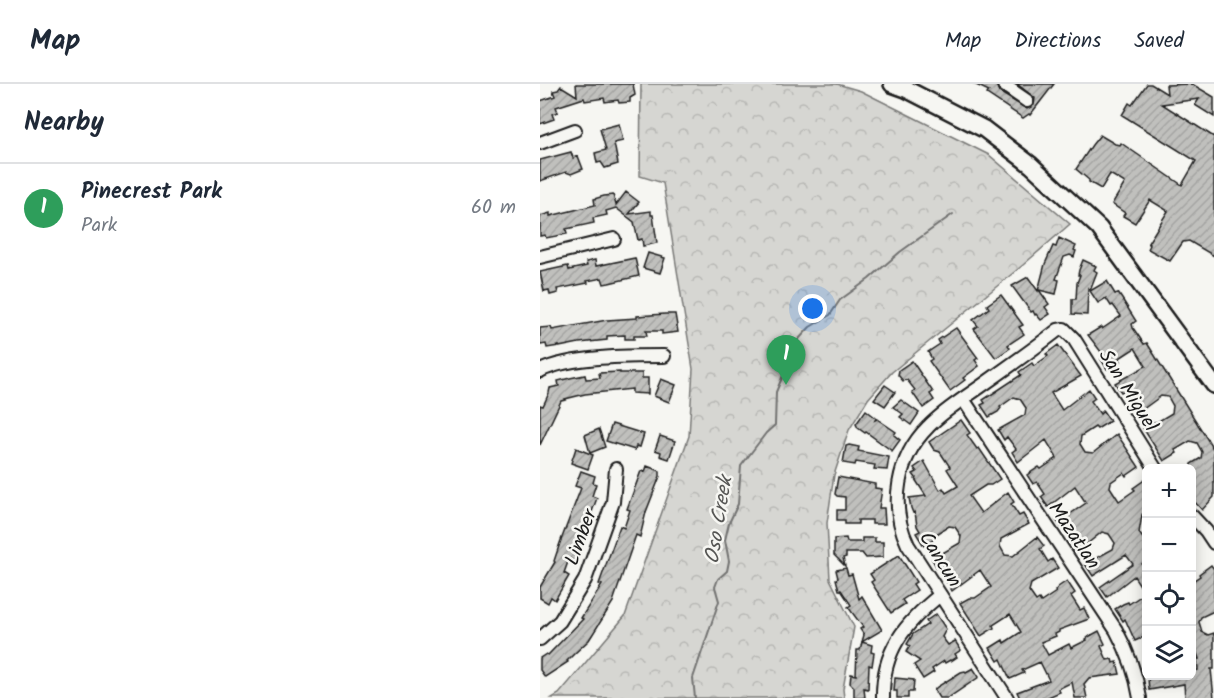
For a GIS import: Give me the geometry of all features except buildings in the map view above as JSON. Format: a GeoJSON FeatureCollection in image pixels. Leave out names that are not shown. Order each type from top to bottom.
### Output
{"type":"FeatureCollection","features":[{"type":"Feature","properties":{"kind":"main road"},"geometry":{"type":"LineString","coordinates":[[900,85],[984,129],[1031,165],[1099,228],[1214,385]]}},
{"type":"Feature","properties":{"kind":"street"},"geometry":{"type":"LineString","coordinates":[[1004,85],[1018,88],[1027,101]]}},
{"type":"Feature","properties":{"kind":"street"},"geometry":{"type":"LineString","coordinates":[[540,143],[575,130]]}},
{"type":"Feature","properties":{"kind":"street"},"geometry":{"type":"LineString","coordinates":[[540,257],[614,239]]}},
{"type":"Feature","properties":{"kind":"street","name":"Cancun"},"geometry":{"type":"LineString","coordinates":[[1006,698],[901,531],[899,480],[902,468],[918,438],[929,426],[1058,330],[1064,329],[1070,333]]}},
{"type":"Feature","properties":{"kind":"street","name":"San Miguel"},"geometry":{"type":"LineString","coordinates":[[1070,333],[1152,464]]}},
{"type":"Feature","properties":{"kind":"street"},"geometry":{"type":"LineString","coordinates":[[540,371],[552,365],[618,357],[664,356]]}},
{"type":"Feature","properties":{"kind":"street","name":"Mazatlan"},"geometry":{"type":"LineString","coordinates":[[963,399],[1116,630],[1128,651],[1140,698]]}},
{"type":"Feature","properties":{"kind":"street","name":"Limber"},"geometry":{"type":"LineString","coordinates":[[540,639],[560,621],[585,580],[613,502],[616,469]]}},
{"type":"Feature","properties":{"kind":"street"},"geometry":{"type":"LineString","coordinates":[[1193,518],[1214,543]]}},
{"type":"Feature","properties":{"kind":"street"},"geometry":{"type":"LineString","coordinates":[[883,698],[883,680],[890,652],[899,636],[920,611],[940,595]]}},
{"type":"Feature","properties":{"kind":"green space"},"geometry":{"type":"Polygon","coordinates":[[[641,84],[837,84],[861,91],[989,155],[1070,224],[892,372],[868,399],[849,430],[834,475],[827,523],[830,579],[854,627],[843,689],[844,698],[552,698],[559,694],[625,616],[689,436],[693,369],[663,183],[640,176],[641,84]]]}},
{"type":"Feature","properties":{"kind":"waterway","name":"Oso Creek"},"geometry":{"type":"LineString","coordinates":[[695,698],[693,678],[719,601],[715,587],[718,579],[727,571],[729,561],[725,540],[729,523],[738,504],[741,466],[766,433],[775,425],[776,392],[798,340],[810,327],[830,315],[840,300],[900,252],[953,214]]}},
{"type":"Feature","properties":{"kind":"place","name":"Pinecrest Park"},"geometry":{"type":"Point","coordinates":[786,385]}}]}
